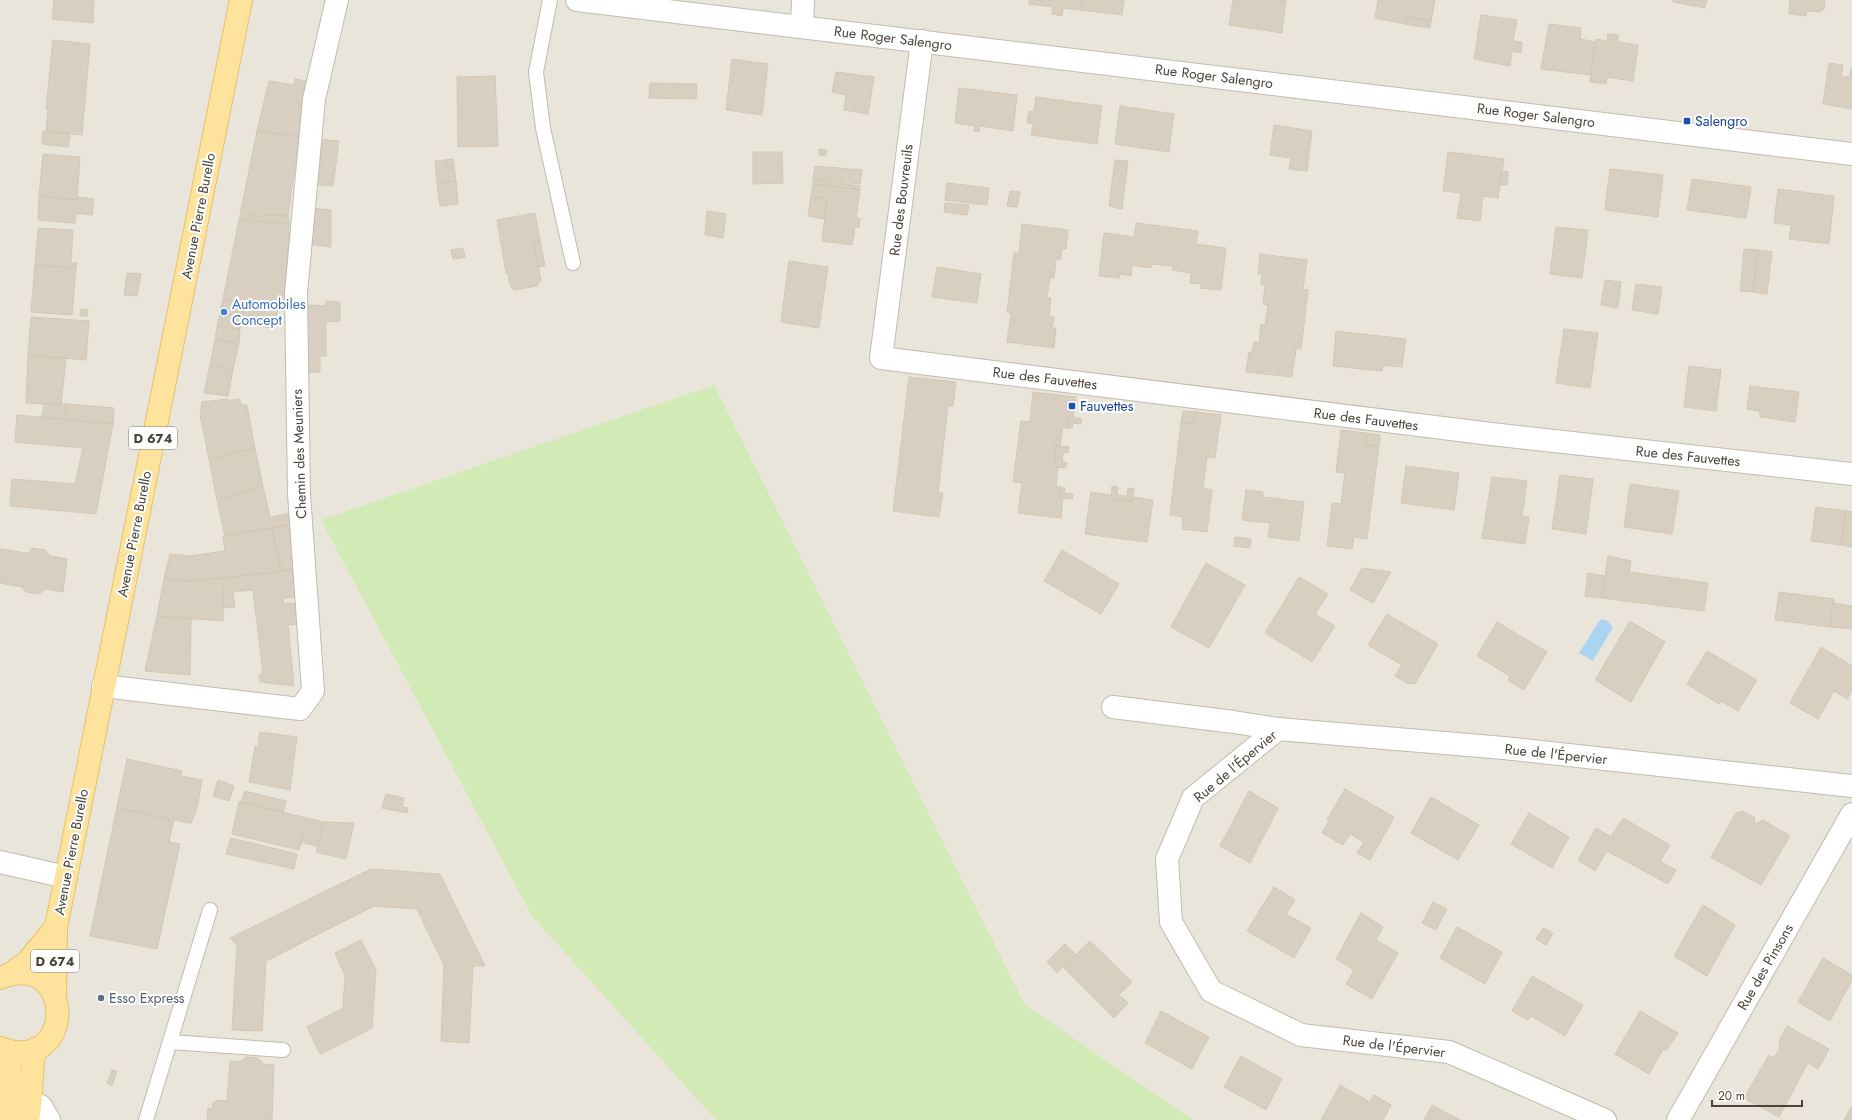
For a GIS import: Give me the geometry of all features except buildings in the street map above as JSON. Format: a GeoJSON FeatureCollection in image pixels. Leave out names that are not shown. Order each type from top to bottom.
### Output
{"type":"FeatureCollection","features":[{"type":"Feature","properties":{"kind":"main road","name":"Avenue Pierre Burello"},"geometry":{"type":"LineString","coordinates":[[35,1049],[46,1042],[56,1026],[58,1008],[55,996],[56,927],[241,0]]}},
{"type":"Feature","properties":{"kind":"main road","name":"Avenue Pierre Burello"},"geometry":{"type":"LineString","coordinates":[[6,976],[28,961],[56,927]]}},
{"type":"Feature","properties":{"kind":"main road"},"geometry":{"type":"LineString","coordinates":[[6,976],[25,974],[37,978],[48,985],[55,996]]}},
{"type":"Feature","properties":{"kind":"main road"},"geometry":{"type":"LineString","coordinates":[[7,1120],[10,1110],[10,1095],[5,1050],[23,1053],[35,1049]]}},
{"type":"Feature","properties":{"kind":"main road"},"geometry":{"type":"LineString","coordinates":[[30,1112],[32,1062],[35,1049]]}},
{"type":"Feature","properties":{"kind":"street","name":"Chemin des Meuniers"},"geometry":{"type":"LineString","coordinates":[[103,686],[300,708],[313,692],[299,494],[296,293],[314,99],[337,0]]}},
{"type":"Feature","properties":{"kind":"street","name":"Rue Roger Salengro"},"geometry":{"type":"LineString","coordinates":[[577,0],[1852,154]]}},
{"type":"Feature","properties":{"kind":"street"},"geometry":{"type":"LineString","coordinates":[[802,27],[803,0]]}},
{"type":"Feature","properties":{"kind":"street","name":"Rue des Bouvreuils"},"geometry":{"type":"LineString","coordinates":[[881,358],[922,42]]}},
{"type":"Feature","properties":{"kind":"street","name":"Rue des Fauvettes"},"geometry":{"type":"LineString","coordinates":[[881,358],[1491,434],[1852,474]]}},
{"type":"Feature","properties":{"kind":"street"},"geometry":{"type":"LineString","coordinates":[[1113,706],[1278,729]]}},
{"type":"Feature","properties":{"kind":"street","name":"Rue de l'Épervier"},"geometry":{"type":"LineString","coordinates":[[1605,1120],[1449,1052],[1301,1035],[1211,991],[1170,922],[1167,859],[1193,798],[1278,729],[1504,748],[1852,786]]}},
{"type":"Feature","properties":{"kind":"street","name":"Rue des Pinsons"},"geometry":{"type":"LineString","coordinates":[[1678,1120],[1852,814]]}},
{"type":"Feature","properties":{"kind":"street"},"geometry":{"type":"LineString","coordinates":[[0,862],[66,877]]}},
{"type":"Feature","properties":{"kind":"street"},"geometry":{"type":"LineString","coordinates":[[10,1095],[30,1112],[41,1106],[49,1120]]}},
{"type":"Feature","properties":{"kind":"lane"},"geometry":{"type":"LineString","coordinates":[[550,0],[536,72],[543,128],[572,264]]}},
{"type":"Feature","properties":{"kind":"lane"},"geometry":{"type":"LineString","coordinates":[[146,1120],[210,910]]}},
{"type":"Feature","properties":{"kind":"lane"},"geometry":{"type":"LineString","coordinates":[[170,1042],[283,1050]]}},
{"type":"Feature","properties":{"kind":"shaded area"},"geometry":{"type":"Polygon","coordinates":[[[0,0],[1852,0],[1852,1120],[0,1120],[0,0]]]}},
{"type":"Feature","properties":{"kind":"green space"},"geometry":{"type":"Polygon","coordinates":[[[714,385],[1025,1005],[1193,1120],[716,1120],[532,916],[321,520],[714,385]]]}},
{"type":"Feature","properties":{"kind":"water"},"geometry":{"type":"Polygon","coordinates":[[[1600,620],[1606,620],[1613,627],[1593,661],[1579,653],[1600,620]]]}},
{"type":"Feature","properties":{"kind":"place","name":"Salengro"},"geometry":{"type":"Point","coordinates":[1687,121]}},
{"type":"Feature","properties":{"kind":"place","name":"Automobiles Concept"},"geometry":{"type":"Point","coordinates":[224,312]}},
{"type":"Feature","properties":{"kind":"place","name":"Fauvettes"},"geometry":{"type":"Point","coordinates":[1072,406]}},
{"type":"Feature","properties":{"kind":"place","name":"Esso Express"},"geometry":{"type":"Point","coordinates":[101,998]}}]}
